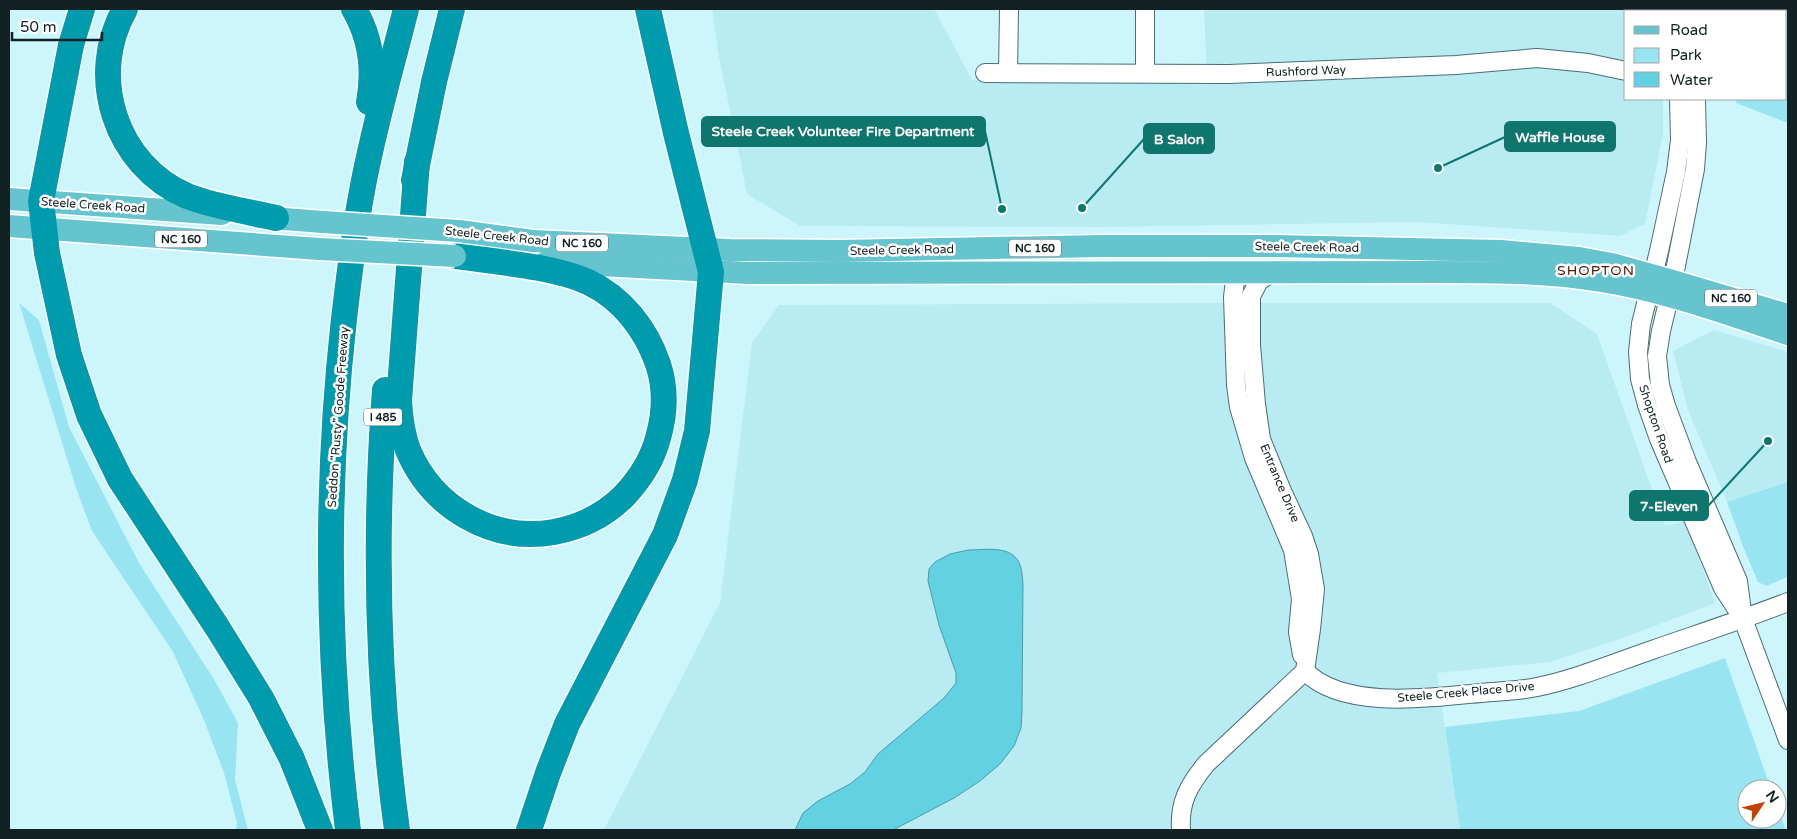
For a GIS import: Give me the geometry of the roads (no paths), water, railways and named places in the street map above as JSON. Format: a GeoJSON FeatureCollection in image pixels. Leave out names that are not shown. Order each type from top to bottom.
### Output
{"type":"FeatureCollection","features":[{"type":"Feature","properties":{"kind":"highway"},"geometry":{"type":"LineString","coordinates":[[82,9],[71,44],[41,201],[46,253],[69,355],[88,415],[103,447],[138,508],[217,627],[261,698],[292,759],[320,830]]}},
{"type":"Feature","properties":{"kind":"highway"},"geometry":{"type":"LineString","coordinates":[[125,9],[113,34],[107,73],[112,109],[118,128],[127,144],[153,174],[186,195],[205,202],[276,218]]}},
{"type":"Feature","properties":{"kind":"highway"},"geometry":{"type":"LineString","coordinates":[[354,9],[366,31],[372,69],[372,88],[365,126],[362,191]]}},
{"type":"Feature","properties":{"kind":"highway","name":"Seddon \"Rusty\" Goode Freeway"},"geometry":{"type":"LineString","coordinates":[[348,830],[337,727],[331,625],[330,548],[338,375],[349,276],[362,191],[406,9]]}},
{"type":"Feature","properties":{"kind":"highway","name":"I 485"},"geometry":{"type":"LineString","coordinates":[[396,830],[382,696],[378,587],[380,464],[388,347],[417,162],[452,9]]}},
{"type":"Feature","properties":{"kind":"highway"},"geometry":{"type":"LineString","coordinates":[[529,830],[548,773],[568,724],[665,535],[683,487],[697,431],[709,261],[676,133],[648,9]]}},
{"type":"Feature","properties":{"kind":"highway"},"geometry":{"type":"LineString","coordinates":[[417,162],[398,402],[402,432],[415,463],[434,491],[457,511],[472,520],[502,531],[532,534],[548,533],[582,525],[597,517],[618,501],[642,476],[658,439],[664,400],[654,352],[636,320],[624,307],[590,283],[457,244]]}},
{"type":"Feature","properties":{"kind":"main road","name":"Steele Creek Road"},"geometry":{"type":"LineString","coordinates":[[9,199],[323,222],[457,244]]}},
{"type":"Feature","properties":{"kind":"main road","name":"Steele Creek Road"},"geometry":{"type":"LineString","coordinates":[[9,226],[319,249],[534,241],[709,261],[1051,272],[1513,272],[1661,286],[1788,315]]}},
{"type":"Feature","properties":{"kind":"main road","name":"Steele Creek Road"},"geometry":{"type":"LineString","coordinates":[[709,261],[839,251],[1102,246],[1275,246],[1501,251],[1579,258],[1661,286],[1788,334]]}},
{"type":"Feature","properties":{"kind":"main road"},"geometry":{"type":"LineString","coordinates":[[1051,272],[1164,259],[1222,259],[1230,254],[1232,247]]}},
{"type":"Feature","properties":{"kind":"main road"},"geometry":{"type":"LineString","coordinates":[[1236,272],[1244,263],[1254,260],[1306,260],[1410,250]]}},
{"type":"Feature","properties":{"kind":"street"},"geometry":{"type":"LineString","coordinates":[[1008,73],[1009,9]]}},
{"type":"Feature","properties":{"kind":"street"},"geometry":{"type":"LineString","coordinates":[[1144,73],[1145,9]]}},
{"type":"Feature","properties":{"kind":"street","name":"Rushford Way"},"geometry":{"type":"LineString","coordinates":[[985,73],[1229,74],[1456,66],[1537,58],[1588,63],[1624,71]]}},
{"type":"Feature","properties":{"kind":"street","name":"Shopton Road"},"geometry":{"type":"LineString","coordinates":[[1661,286],[1680,140],[1679,100]]}},
{"type":"Feature","properties":{"kind":"street","name":"Shopton Road"},"geometry":{"type":"LineString","coordinates":[[1696,100],[1697,144],[1695,168],[1661,286],[1641,324],[1638,352],[1640,379],[1659,439],[1723,588],[1742,619],[1788,740]]}},
{"type":"Feature","properties":{"kind":"street","name":"Entrance Drive"},"geometry":{"type":"LineString","coordinates":[[1236,272],[1233,297],[1236,385],[1239,408],[1254,458],[1293,550],[1301,599],[1298,632],[1305,671]]}},
{"type":"Feature","properties":{"kind":"street","name":"Entrance Drive"},"geometry":{"type":"LineString","coordinates":[[1273,272],[1259,281],[1251,296],[1252,355],[1261,439],[1303,536],[1309,554],[1315,589],[1305,671]]}},
{"type":"Feature","properties":{"kind":"street","name":"Steele Creek Place Drive"},"geometry":{"type":"LineString","coordinates":[[1305,671],[1312,679],[1337,691],[1383,698],[1423,698],[1535,688],[1575,677],[1788,602]]}},
{"type":"Feature","properties":{"kind":"street"},"geometry":{"type":"LineString","coordinates":[[1181,830],[1185,794],[1194,779],[1212,758],[1305,671]]}},
{"type":"Feature","properties":{"kind":"water"},"geometry":{"type":"Polygon","coordinates":[[[993,549],[1005,551],[1019,562],[1021,569],[1023,584],[1022,710],[1021,728],[1014,746],[1000,764],[980,781],[954,798],[893,830],[795,830],[803,813],[818,801],[850,784],[865,772],[878,754],[944,698],[956,683],[956,673],[939,625],[928,581],[929,569],[935,562],[950,554],[968,550],[993,549]]]}},
{"type":"Feature","properties":{"kind":"place","name":"Waffle House"},"geometry":{"type":"Point","coordinates":[1438,168]}},
{"type":"Feature","properties":{"kind":"place","name":"B Salon"},"geometry":{"type":"Point","coordinates":[1082,208]}},
{"type":"Feature","properties":{"kind":"place","name":"Steele Creek Volunteer Fire Department"},"geometry":{"type":"Point","coordinates":[1002,209]}},
{"type":"Feature","properties":{"kind":"place","name":"7-Eleven"},"geometry":{"type":"Point","coordinates":[1768,441]}},
{"type":"Feature","properties":{"kind":"district","name":"SHOPTON"},"geometry":{"type":"Point","coordinates":[1596,270]}}]}
